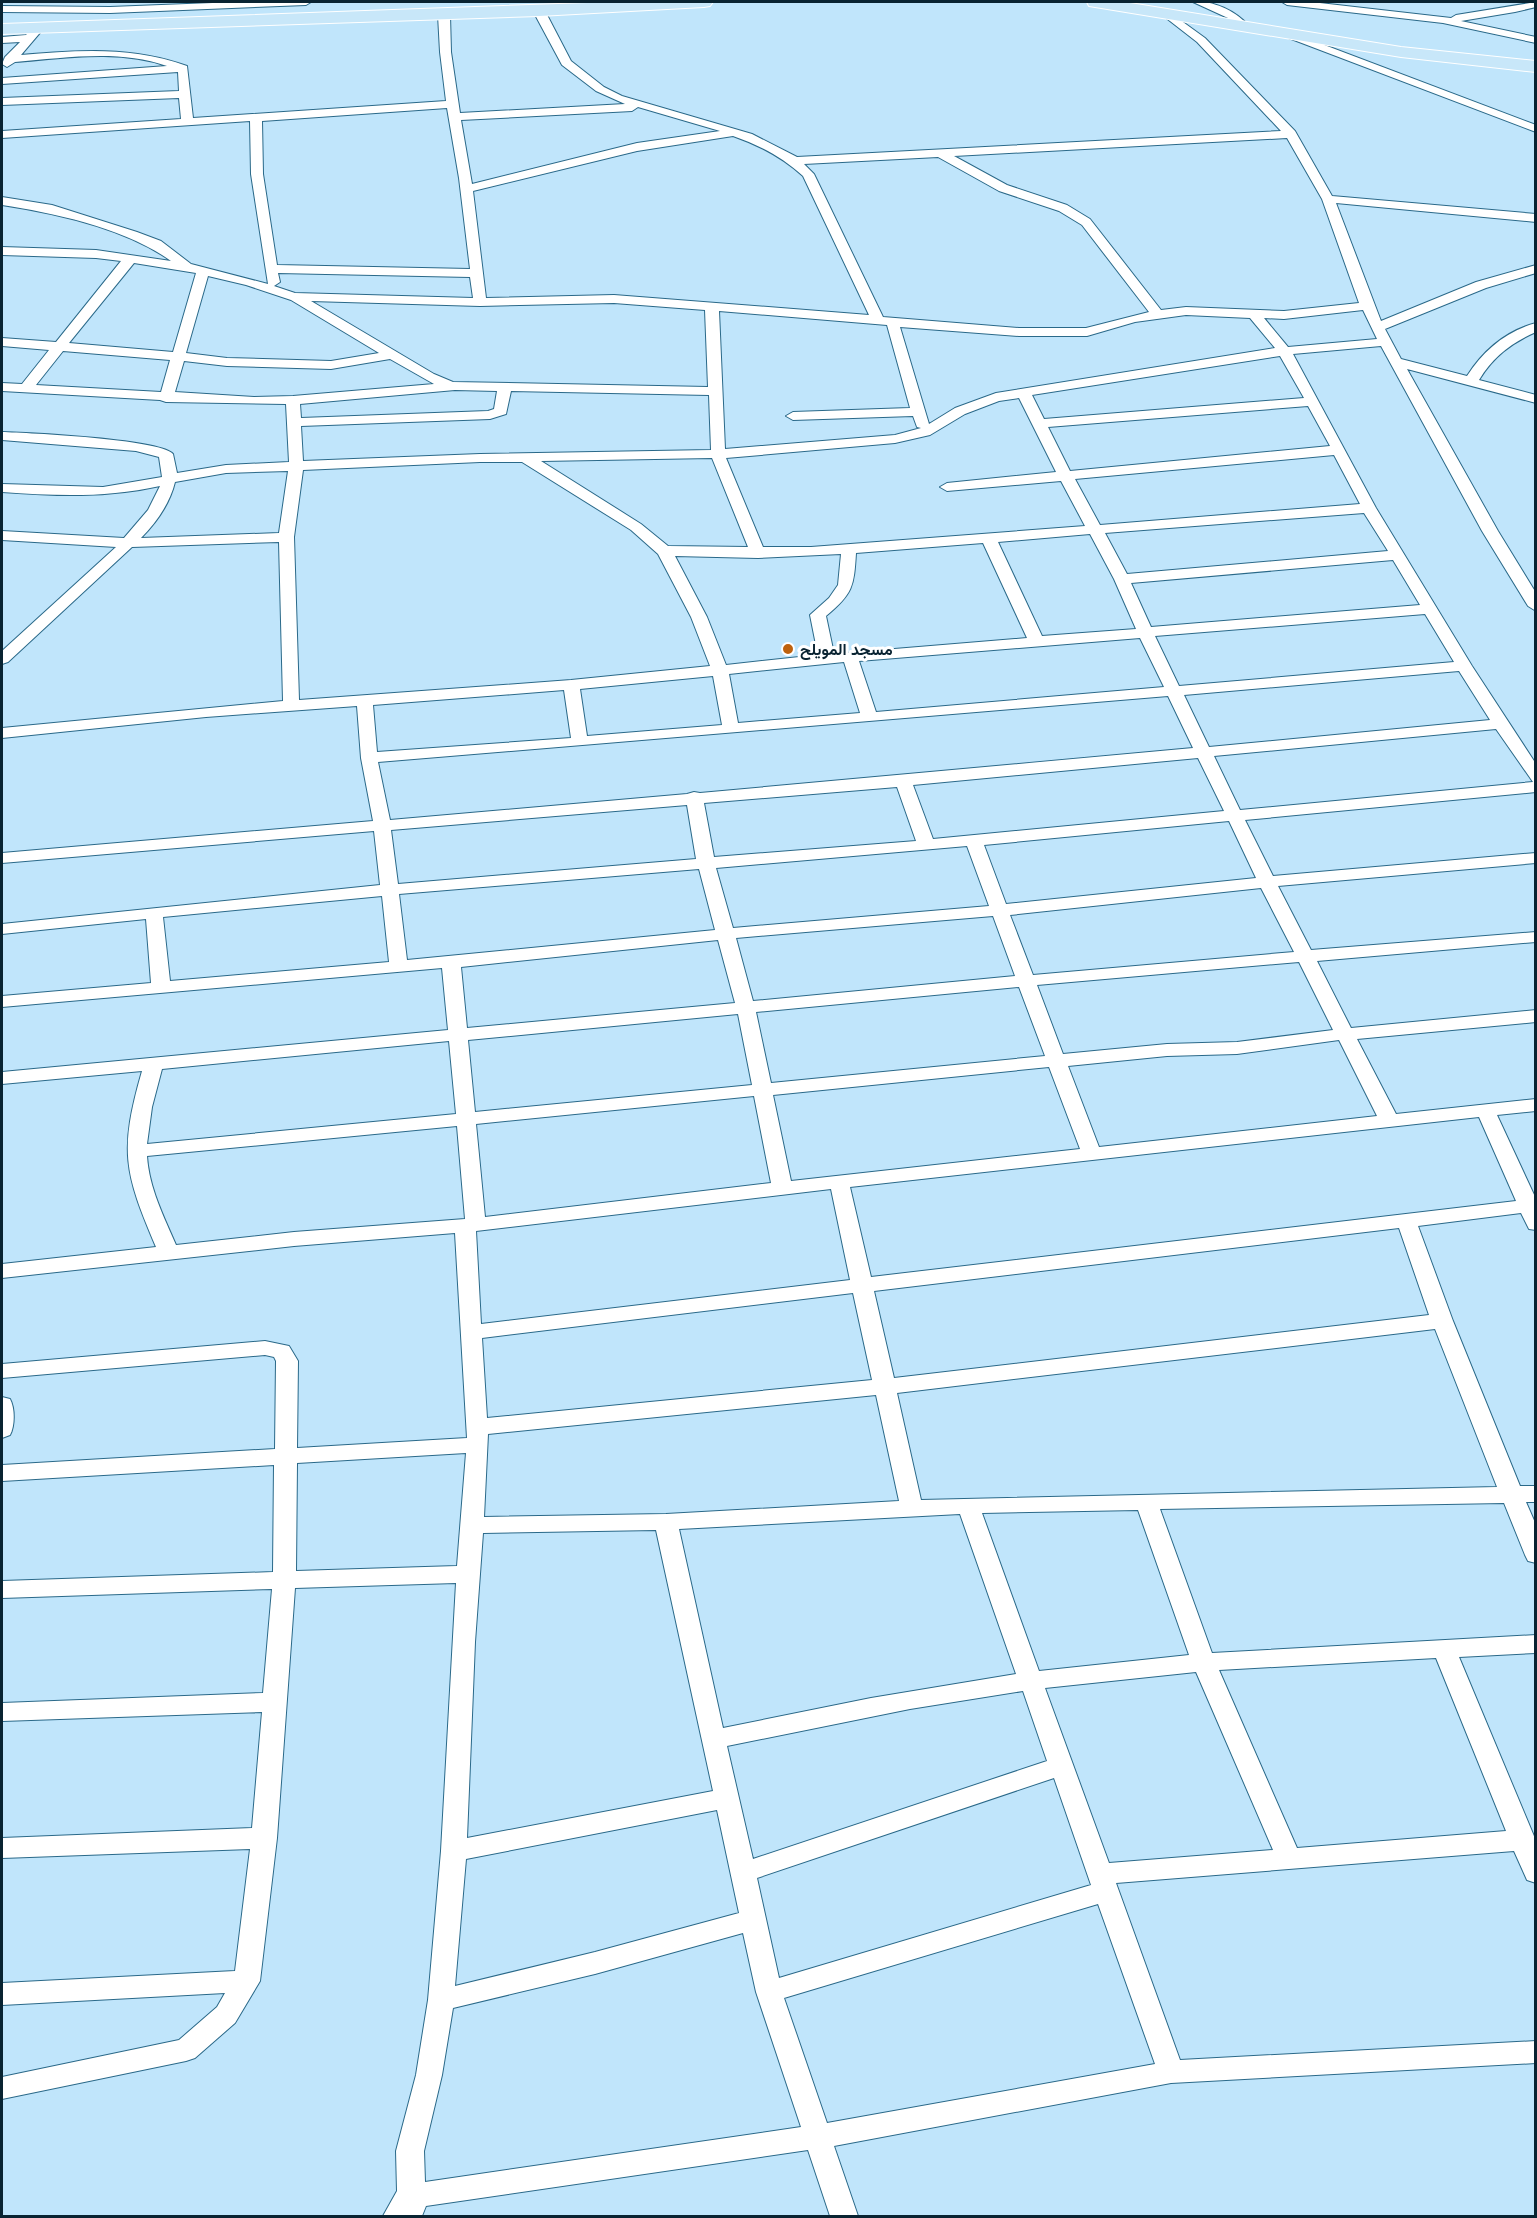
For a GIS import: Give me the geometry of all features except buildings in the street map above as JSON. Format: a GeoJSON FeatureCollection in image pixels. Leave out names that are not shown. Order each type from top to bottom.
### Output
{"type":"FeatureCollection","features":[{"type":"Feature","properties":{"kind":"main road"},"geometry":{"type":"LineString","coordinates":[[2,29],[33,33],[704,2]]}},
{"type":"Feature","properties":{"kind":"main road"},"geometry":{"type":"LineString","coordinates":[[1095,2],[1401,52],[1536,67]]}},
{"type":"Feature","properties":{"kind":"street"},"geometry":{"type":"LineString","coordinates":[[2,9],[91,10],[306,2]]}},
{"type":"Feature","properties":{"kind":"street"},"geometry":{"type":"LineString","coordinates":[[1198,2],[1232,16],[1244,27]]}},
{"type":"Feature","properties":{"kind":"street"},"geometry":{"type":"LineString","coordinates":[[1287,2],[1443,20],[1536,40]]}},
{"type":"Feature","properties":{"kind":"street"},"geometry":{"type":"LineString","coordinates":[[1443,20],[1515,9],[1536,3]]}},
{"type":"Feature","properties":{"kind":"street"},"geometry":{"type":"LineString","coordinates":[[539,11],[566,63],[600,89],[644,107],[766,144],[796,161],[808,174],[877,320]]}},
{"type":"Feature","properties":{"kind":"street"},"geometry":{"type":"LineString","coordinates":[[1165,12],[1201,40],[1292,134],[1328,199],[1367,306],[1377,327],[1490,531],[1536,606]]}},
{"type":"Feature","properties":{"kind":"street"},"geometry":{"type":"LineString","coordinates":[[444,15],[443,48],[466,189],[480,302]]}},
{"type":"Feature","properties":{"kind":"street"},"geometry":{"type":"LineString","coordinates":[[2,40],[33,33]]}},
{"type":"Feature","properties":{"kind":"street"},"geometry":{"type":"LineString","coordinates":[[2,75],[9,59],[33,33]]}},
{"type":"Feature","properties":{"kind":"street"},"geometry":{"type":"LineString","coordinates":[[1290,35],[1536,129]]}},
{"type":"Feature","properties":{"kind":"street"},"geometry":{"type":"LineString","coordinates":[[9,59],[125,53],[162,59],[183,69]]}},
{"type":"Feature","properties":{"kind":"street"},"geometry":{"type":"LineString","coordinates":[[2,81],[183,69]]}},
{"type":"Feature","properties":{"kind":"street"},"geometry":{"type":"LineString","coordinates":[[183,69],[187,122]]}},
{"type":"Feature","properties":{"kind":"street"},"geometry":{"type":"LineString","coordinates":[[2,102],[184,94]]}},
{"type":"Feature","properties":{"kind":"street"},"geometry":{"type":"LineString","coordinates":[[2,135],[256,118],[452,110],[644,107]]}},
{"type":"Feature","properties":{"kind":"street"},"geometry":{"type":"LineString","coordinates":[[256,118],[257,174],[274,290]]}},
{"type":"Feature","properties":{"kind":"street"},"geometry":{"type":"LineString","coordinates":[[466,189],[637,147],[734,133]]}},
{"type":"Feature","properties":{"kind":"street"},"geometry":{"type":"LineString","coordinates":[[796,161],[1292,134]]}},
{"type":"Feature","properties":{"kind":"street"},"geometry":{"type":"LineString","coordinates":[[940,153],[1003,188],[1063,208],[1086,222],[1157,314]]}},
{"type":"Feature","properties":{"kind":"street"},"geometry":{"type":"LineString","coordinates":[[1328,199],[1536,218]]}},
{"type":"Feature","properties":{"kind":"street"},"geometry":{"type":"LineString","coordinates":[[2,201],[48,208],[132,235],[156,244],[187,267]]}},
{"type":"Feature","properties":{"kind":"street"},"geometry":{"type":"LineString","coordinates":[[2,251],[96,254],[131,258],[187,267],[274,290],[294,297],[429,378],[455,386]]}},
{"type":"Feature","properties":{"kind":"street"},"geometry":{"type":"LineString","coordinates":[[25,389],[131,258]]}},
{"type":"Feature","properties":{"kind":"street"},"geometry":{"type":"LineString","coordinates":[[271,269],[476,273]]}},
{"type":"Feature","properties":{"kind":"street"},"geometry":{"type":"LineString","coordinates":[[1377,327],[1481,285],[1536,269]]}},
{"type":"Feature","properties":{"kind":"street"},"geometry":{"type":"LineString","coordinates":[[166,398],[203,271]]}},
{"type":"Feature","properties":{"kind":"street"},"geometry":{"type":"LineString","coordinates":[[294,297],[480,302],[614,299],[943,327],[1064,333],[1087,332],[1134,318],[1186,311],[1309,315],[1367,306]]}},
{"type":"Feature","properties":{"kind":"street"},"geometry":{"type":"LineString","coordinates":[[712,306],[718,454],[731,491],[758,553]]}},
{"type":"Feature","properties":{"kind":"street"},"geometry":{"type":"LineString","coordinates":[[1254,314],[1284,351],[1370,508],[1464,666],[1536,778]]}},
{"type":"Feature","properties":{"kind":"street"},"geometry":{"type":"LineString","coordinates":[[892,321],[925,432]]}},
{"type":"Feature","properties":{"kind":"street"},"geometry":{"type":"LineString","coordinates":[[1472,381],[1486,358],[1499,346],[1536,327]]}},
{"type":"Feature","properties":{"kind":"street"},"geometry":{"type":"LineString","coordinates":[[2,342],[226,362],[331,365],[392,355]]}},
{"type":"Feature","properties":{"kind":"street"},"geometry":{"type":"LineString","coordinates":[[2,488],[100,491],[141,486],[200,471],[480,458],[718,454],[895,439],[925,432],[976,404],[1023,392],[1284,351],[1385,342]]}},
{"type":"Feature","properties":{"kind":"street"},"geometry":{"type":"LineString","coordinates":[[1398,362],[1536,399]]}},
{"type":"Feature","properties":{"kind":"street"},"geometry":{"type":"LineString","coordinates":[[2,387],[166,398],[293,400],[455,386],[714,391]]}},
{"type":"Feature","properties":{"kind":"street"},"geometry":{"type":"LineString","coordinates":[[294,422],[490,415],[501,411],[506,387]]}},
{"type":"Feature","properties":{"kind":"street"},"geometry":{"type":"LineString","coordinates":[[1023,392],[1122,579],[1145,632],[1267,882],[1389,1120]]}},
{"type":"Feature","properties":{"kind":"street"},"geometry":{"type":"LineString","coordinates":[[291,706],[286,537],[296,467],[293,400]]}},
{"type":"Feature","properties":{"kind":"street"},"geometry":{"type":"LineString","coordinates":[[1039,424],[1313,401]]}},
{"type":"Feature","properties":{"kind":"street"},"geometry":{"type":"LineString","coordinates":[[793,416],[919,412]]}},
{"type":"Feature","properties":{"kind":"street"},"geometry":{"type":"LineString","coordinates":[[2,436],[136,447],[166,454],[169,478],[163,497],[129,543],[2,659]]}},
{"type":"Feature","properties":{"kind":"street"},"geometry":{"type":"LineString","coordinates":[[947,487],[1338,450]]}},
{"type":"Feature","properties":{"kind":"street"},"geometry":{"type":"LineString","coordinates":[[527,459],[636,526],[664,551],[694,607],[720,671],[731,728]]}},
{"type":"Feature","properties":{"kind":"street"},"geometry":{"type":"LineString","coordinates":[[664,551],[758,553],[849,549],[1370,508]]}},
{"type":"Feature","properties":{"kind":"street"},"geometry":{"type":"LineString","coordinates":[[2,535],[129,543],[286,537]]}},
{"type":"Feature","properties":{"kind":"street"},"geometry":{"type":"LineString","coordinates":[[988,537],[1036,641]]}},
{"type":"Feature","properties":{"kind":"street"},"geometry":{"type":"LineString","coordinates":[[827,659],[818,615],[835,601],[846,585],[849,549]]}},
{"type":"Feature","properties":{"kind":"street"},"geometry":{"type":"LineString","coordinates":[[1122,579],[1399,555]]}},
{"type":"Feature","properties":{"kind":"street"},"geometry":{"type":"LineString","coordinates":[[2,733],[206,712],[571,685],[827,659],[1430,609]]}},
{"type":"Feature","properties":{"kind":"street"},"geometry":{"type":"LineString","coordinates":[[850,657],[869,716]]}},
{"type":"Feature","properties":{"kind":"street"},"geometry":{"type":"LineString","coordinates":[[369,758],[1464,666]]}},
{"type":"Feature","properties":{"kind":"street"},"geometry":{"type":"LineString","coordinates":[[571,685],[580,742]]}},
{"type":"Feature","properties":{"kind":"street"},"geometry":{"type":"LineString","coordinates":[[365,701],[369,758],[382,825],[399,966]]}},
{"type":"Feature","properties":{"kind":"street"},"geometry":{"type":"LineString","coordinates":[[2,858],[694,797],[903,781],[1500,724]]}},
{"type":"Feature","properties":{"kind":"street"},"geometry":{"type":"LineString","coordinates":[[903,781],[926,844]]}},
{"type":"Feature","properties":{"kind":"street"},"geometry":{"type":"LineString","coordinates":[[2,929],[301,897],[974,840],[1536,787]]}},
{"type":"Feature","properties":{"kind":"street"},"geometry":{"type":"LineString","coordinates":[[694,797],[706,863],[746,1008],[782,1188]]}},
{"type":"Feature","properties":{"kind":"street"},"geometry":{"type":"LineString","coordinates":[[974,840],[1091,1153]]}},
{"type":"Feature","properties":{"kind":"street"},"geometry":{"type":"LineString","coordinates":[[2,1002],[451,962],[726,934],[1000,911],[1267,882],[1536,858]]}},
{"type":"Feature","properties":{"kind":"street"},"geometry":{"type":"LineString","coordinates":[[154,912],[161,987]]}},
{"type":"Feature","properties":{"kind":"street"},"geometry":{"type":"LineString","coordinates":[[2,1078],[1304,956],[1536,938]]}},
{"type":"Feature","properties":{"kind":"street"},"geometry":{"type":"LineString","coordinates":[[451,962],[466,1118],[471,1225],[471,1332],[478,1436],[463,1642],[454,1851],[441,2000],[429,2075],[410,2151],[407,2210],[817,2138],[1171,2072],[1536,2052]]}},
{"type":"Feature","properties":{"kind":"street"},"geometry":{"type":"LineString","coordinates":[[137,1151],[1176,1050],[1237,1048],[1345,1034],[1536,1016]]}},
{"type":"Feature","properties":{"kind":"street"},"geometry":{"type":"LineString","coordinates":[[153,1065],[140,1109],[137,1151],[140,1178],[170,1253]]}},
{"type":"Feature","properties":{"kind":"street"},"geometry":{"type":"LineString","coordinates":[[2,1271],[294,1239],[471,1225],[1091,1153],[1536,1105]]}},
{"type":"Feature","properties":{"kind":"street"},"geometry":{"type":"LineString","coordinates":[[471,1332],[1407,1220],[1533,1211],[1486,1112]]}},
{"type":"Feature","properties":{"kind":"street"},"geometry":{"type":"LineString","coordinates":[[839,1182],[912,1509]]}},
{"type":"Feature","properties":{"kind":"street"},"geometry":{"type":"LineString","coordinates":[[1407,1220],[1442,1321],[1536,1556]]}},
{"type":"Feature","properties":{"kind":"street"},"geometry":{"type":"LineString","coordinates":[[2,1473],[286,1456],[478,1436],[1442,1321]]}},
{"type":"Feature","properties":{"kind":"street"},"geometry":{"type":"LineString","coordinates":[[2,1371],[265,1348],[281,1351],[287,1361],[284,1580],[264,1839],[247,1981],[226,2015],[186,2050],[2,2088]]}},
{"type":"Feature","properties":{"kind":"street"},"geometry":{"type":"LineString","coordinates":[[2,1404],[2,1430]]}},
{"type":"Feature","properties":{"kind":"street"},"geometry":{"type":"LineString","coordinates":[[473,1525],[666,1522],[968,1505],[1536,1494]]}},
{"type":"Feature","properties":{"kind":"street"},"geometry":{"type":"LineString","coordinates":[[1146,1502],[1204,1662],[1289,1858]]}},
{"type":"Feature","properties":{"kind":"street"},"geometry":{"type":"LineString","coordinates":[[968,1505],[1171,2072]]}},
{"type":"Feature","properties":{"kind":"street"},"geometry":{"type":"LineString","coordinates":[[666,1522],[769,1992],[844,2217]]}},
{"type":"Feature","properties":{"kind":"street"},"geometry":{"type":"LineString","coordinates":[[2,1589],[469,1574]]}},
{"type":"Feature","properties":{"kind":"street"},"geometry":{"type":"LineString","coordinates":[[713,1740],[894,1702],[1031,1680],[1204,1662],[1536,1644]]}},
{"type":"Feature","properties":{"kind":"street"},"geometry":{"type":"LineString","coordinates":[[1444,1649],[1536,1873]]}},
{"type":"Feature","properties":{"kind":"street"},"geometry":{"type":"LineString","coordinates":[[2,1712],[275,1702]]}},
{"type":"Feature","properties":{"kind":"street"},"geometry":{"type":"LineString","coordinates":[[742,1873],[1062,1766]]}},
{"type":"Feature","properties":{"kind":"street"},"geometry":{"type":"LineString","coordinates":[[454,1851],[726,1798]]}},
{"type":"Feature","properties":{"kind":"street"},"geometry":{"type":"LineString","coordinates":[[2,1848],[264,1839]]}},
{"type":"Feature","properties":{"kind":"street"},"geometry":{"type":"LineString","coordinates":[[769,1992],[1103,1882],[1289,1858],[1522,1840]]}},
{"type":"Feature","properties":{"kind":"street"},"geometry":{"type":"LineString","coordinates":[[441,2000],[595,1963],[753,1920]]}},
{"type":"Feature","properties":{"kind":"street"},"geometry":{"type":"LineString","coordinates":[[2,1994],[247,1981]]}},
{"type":"Feature","properties":{"kind":"place","name":"مسجد المويلح"},"geometry":{"type":"Point","coordinates":[788,649]}}]}
